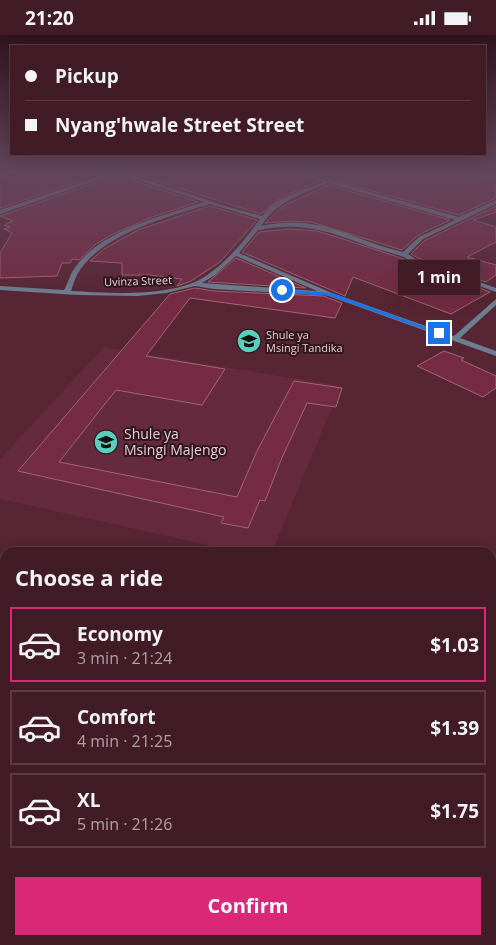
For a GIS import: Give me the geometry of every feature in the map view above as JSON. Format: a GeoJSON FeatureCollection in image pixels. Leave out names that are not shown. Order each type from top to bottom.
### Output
{"type":"FeatureCollection","features":[{"type":"Feature","properties":{"kind":"street"},"geometry":{"type":"LineString","coordinates":[[67,292],[73,273],[108,241],[175,213]]}},
{"type":"Feature","properties":{"kind":"street"},"geometry":{"type":"LineString","coordinates":[[248,213],[265,218]]}},
{"type":"Feature","properties":{"kind":"street","name":"Uvinza Street"},"geometry":{"type":"LineString","coordinates":[[0,288],[67,292],[145,293],[177,289],[195,284],[207,278],[234,253],[268,213]]}},
{"type":"Feature","properties":{"kind":"street"},"geometry":{"type":"LineString","coordinates":[[440,213],[460,219]]}},
{"type":"Feature","properties":{"kind":"street"},"geometry":{"type":"LineString","coordinates":[[404,254],[421,238],[472,213]]}},
{"type":"Feature","properties":{"kind":"street"},"geometry":{"type":"LineString","coordinates":[[256,229],[290,224],[311,225],[329,229],[383,250],[404,254],[415,261],[496,290]]}},
{"type":"Feature","properties":{"kind":"street"},"geometry":{"type":"LineString","coordinates":[[234,253],[330,294],[496,354]]}},
{"type":"Feature","properties":{"kind":"street"},"geometry":{"type":"LineString","coordinates":[[195,284],[214,287],[330,294]]}},
{"type":"Feature","properties":{"kind":"street"},"geometry":{"type":"LineString","coordinates":[[455,339],[496,301]]}},
{"type":"Feature","properties":{"kind":"shaded area"},"geometry":{"type":"Polygon","coordinates":[[[104,347],[341,386],[274,547],[216,547],[0,499],[0,459],[104,347]]]}},
{"type":"Feature","properties":{"kind":"building"},"geometry":{"type":"Polygon","coordinates":[[[7,213],[163,213],[113,234],[96,244],[79,260],[72,259],[70,263],[62,263],[57,276],[0,278],[0,253],[12,233],[4,229],[10,227],[4,225],[13,221],[0,216],[7,213]]]}},
{"type":"Feature","properties":{"kind":"building"},"geometry":{"type":"Polygon","coordinates":[[[188,213],[235,213],[257,220],[220,262],[191,281],[177,286],[182,279],[149,275],[122,275],[122,263],[90,261],[104,249],[138,230],[188,213]]]}},
{"type":"Feature","properties":{"kind":"building"},"geometry":{"type":"Polygon","coordinates":[[[275,213],[427,213],[450,220],[418,235],[402,250],[311,222],[265,223],[275,213]]]}},
{"type":"Feature","properties":{"kind":"building"},"geometry":{"type":"Polygon","coordinates":[[[481,213],[492,213],[473,220],[496,227],[496,242],[467,257],[496,265],[496,275],[486,282],[411,254],[424,241],[481,213]]]}},
{"type":"Feature","properties":{"kind":"building"},"geometry":{"type":"Polygon","coordinates":[[[290,229],[317,231],[343,239],[398,257],[490,292],[451,314],[353,277],[345,296],[242,252],[259,232],[290,229]]]}},
{"type":"Feature","properties":{"kind":"building"},"geometry":{"type":"Polygon","coordinates":[[[236,258],[306,288],[208,282],[236,258]]]}},
{"type":"Feature","properties":{"kind":"building"},"geometry":{"type":"Polygon","coordinates":[[[195,288],[214,291],[323,296],[342,303],[335,318],[190,298],[146,356],[225,369],[202,405],[116,390],[59,462],[237,497],[257,451],[294,381],[342,388],[336,407],[307,403],[265,501],[260,500],[248,528],[221,523],[224,517],[18,471],[170,294],[195,288]]]}},
{"type":"Feature","properties":{"kind":"building"},"geometry":{"type":"Polygon","coordinates":[[[444,351],[464,358],[461,360],[496,376],[496,388],[483,397],[417,366],[444,351]]]}},
{"type":"Feature","properties":{"kind":"place","name":"Shule ya Msingi Tandika"},"geometry":{"type":"Point","coordinates":[249,341]}},
{"type":"Feature","properties":{"kind":"place","name":"Shule ya Msingi Majengo"},"geometry":{"type":"Point","coordinates":[106,442]}},
{"type":"Feature","properties":{"kind":"route"},"geometry":{"type":"LineString","coordinates":[[282,290],[330,294],[439,333]]}}]}
